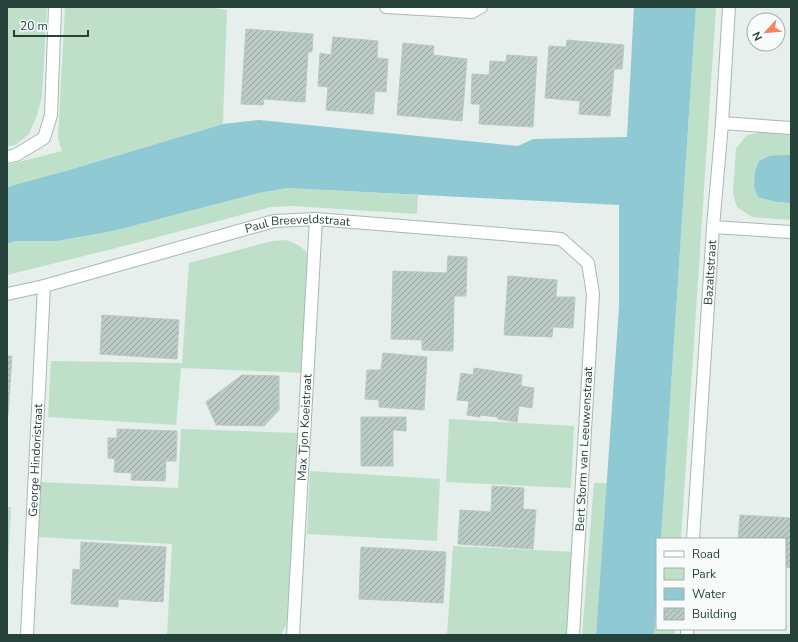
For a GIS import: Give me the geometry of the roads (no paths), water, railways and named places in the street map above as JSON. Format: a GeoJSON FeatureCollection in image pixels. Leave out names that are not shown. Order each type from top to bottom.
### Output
{"type":"FeatureCollection","features":[{"type":"Feature","properties":{"kind":"street"},"geometry":{"type":"LineString","coordinates":[[7,157],[16,155],[44,138],[50,121],[55,7]]}},
{"type":"Feature","properties":{"kind":"street"},"geometry":{"type":"LineString","coordinates":[[386,7],[472,12],[480,7]]}},
{"type":"Feature","properties":{"kind":"street","name":"Bazaltstraat"},"geometry":{"type":"LineString","coordinates":[[693,538],[729,7]]}},
{"type":"Feature","properties":{"kind":"street"},"geometry":{"type":"LineString","coordinates":[[722,123],[791,128]]}},
{"type":"Feature","properties":{"kind":"street","name":"Paul Breeveldstraat"},"geometry":{"type":"LineString","coordinates":[[7,294],[44,286],[274,221],[316,219],[561,239],[588,263]]}},
{"type":"Feature","properties":{"kind":"street","name":"Max Tjon Koeistraat"},"geometry":{"type":"LineString","coordinates":[[293,635],[316,219]]}},
{"type":"Feature","properties":{"kind":"street"},"geometry":{"type":"LineString","coordinates":[[713,226],[791,232]]}},
{"type":"Feature","properties":{"kind":"street","name":"Bert Storm van Leeuwenstraat"},"geometry":{"type":"LineString","coordinates":[[573,635],[593,294],[588,263]]}},
{"type":"Feature","properties":{"kind":"street","name":"George Hindoristraat"},"geometry":{"type":"LineString","coordinates":[[27,635],[44,286]]}},
{"type":"Feature","properties":{"kind":"water"},"geometry":{"type":"Polygon","coordinates":[[[634,7],[696,7],[661,538],[656,538],[656,609],[654,635],[596,635],[619,307],[619,205],[287,188],[259,193],[113,231],[57,241],[16,241],[7,244],[7,187],[223,124],[259,120],[518,146],[533,139],[627,137],[634,7]]]}},
{"type":"Feature","properties":{"kind":"water"},"geometry":{"type":"Polygon","coordinates":[[[791,155],[791,203],[777,202],[758,197],[754,187],[755,171],[759,161],[769,156],[791,155]]]}}]}
